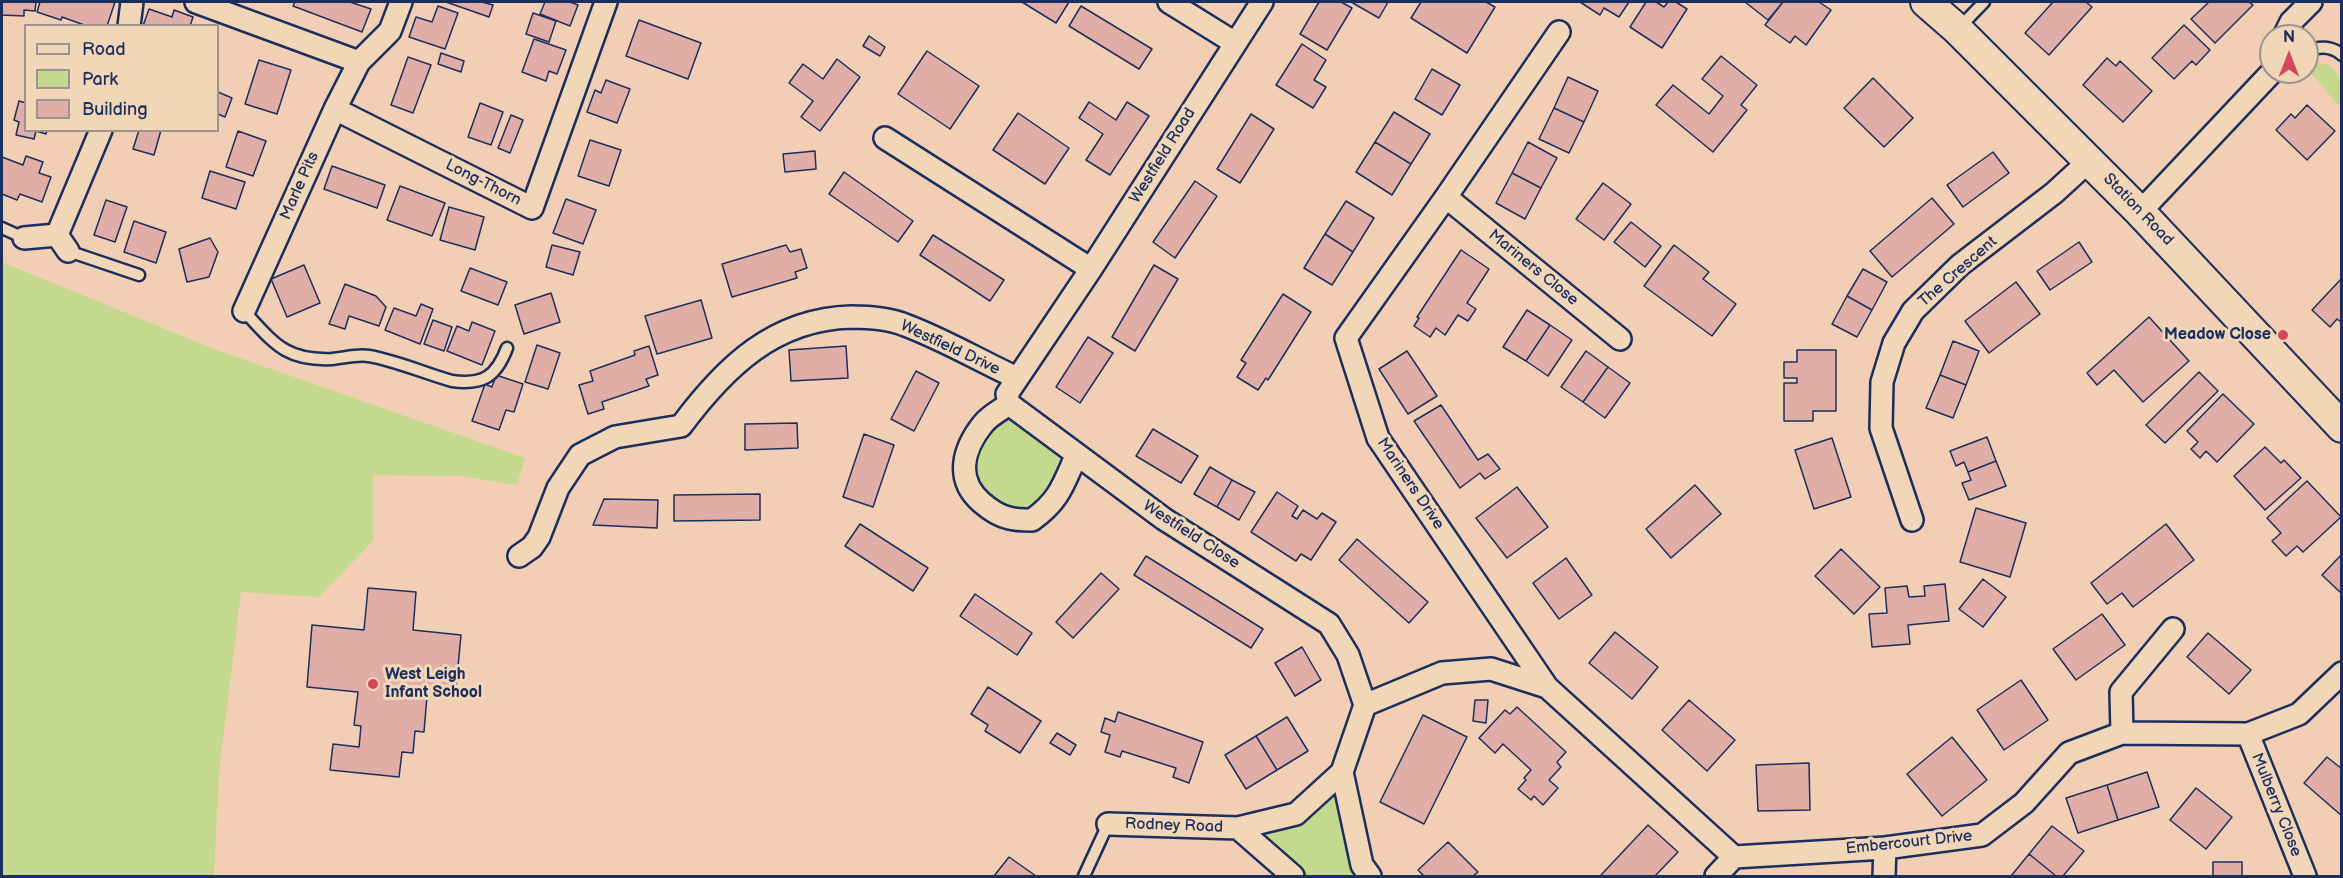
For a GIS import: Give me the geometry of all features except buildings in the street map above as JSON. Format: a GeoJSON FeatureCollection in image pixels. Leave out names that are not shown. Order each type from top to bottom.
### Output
{"type":"FeatureCollection","features":[{"type":"Feature","properties":{"kind":"street"},"geometry":{"type":"LineString","coordinates":[[129,24],[132,2]]}},
{"type":"Feature","properties":{"kind":"street"},"geometry":{"type":"LineString","coordinates":[[196,2],[359,62]]}},
{"type":"Feature","properties":{"kind":"street","name":"Marle Pits"},"geometry":{"type":"LineString","coordinates":[[244,311],[335,109],[359,62],[390,31],[401,2]]}},
{"type":"Feature","properties":{"kind":"street","name":"Long-Thorn"},"geometry":{"type":"LineString","coordinates":[[335,109],[532,208],[606,2]]}},
{"type":"Feature","properties":{"kind":"street"},"geometry":{"type":"LineString","coordinates":[[1169,2],[1235,43]]}},
{"type":"Feature","properties":{"kind":"street","name":"Westfield Road"},"geometry":{"type":"LineString","coordinates":[[1017,378],[1091,269],[1262,2]]}},
{"type":"Feature","properties":{"kind":"street","name":"Station Road"},"geometry":{"type":"LineString","coordinates":[[1926,2],[1958,29],[2140,212],[2342,428]]}},
{"type":"Feature","properties":{"kind":"street"},"geometry":{"type":"LineString","coordinates":[[2290,24],[2311,2]]}},
{"type":"Feature","properties":{"kind":"street","name":"Mariners Drive"},"geometry":{"type":"LineString","coordinates":[[1559,32],[1346,338],[1378,438],[1547,687],[1734,857]]}},
{"type":"Feature","properties":{"kind":"street"},"geometry":{"type":"LineString","coordinates":[[2140,212],[2261,84]]}},
{"type":"Feature","properties":{"kind":"street"},"geometry":{"type":"LineString","coordinates":[[24,238],[63,243],[100,132]]}},
{"type":"Feature","properties":{"kind":"street"},"geometry":{"type":"LineString","coordinates":[[885,138],[1091,269]]}},
{"type":"Feature","properties":{"kind":"street","name":"The Crescent"},"geometry":{"type":"LineString","coordinates":[[1911,520],[1881,428],[1882,382],[1894,343],[1913,312],[1960,265],[2054,193],[2089,161]]}},
{"type":"Feature","properties":{"kind":"street","name":"Mariners Close"},"geometry":{"type":"LineString","coordinates":[[1446,197],[1620,339]]}},
{"type":"Feature","properties":{"kind":"street","name":"Westfield Drive"},"geometry":{"type":"LineString","coordinates":[[519,556],[532,547],[539,537],[558,488],[580,455],[615,437],[681,426],[707,391],[755,348],[792,328],[825,318],[872,317],[904,324],[1017,378]]}},
{"type":"Feature","properties":{"kind":"street"},"geometry":{"type":"LineString","coordinates":[[1017,378],[1007,394],[1009,404],[984,422],[969,447],[964,462],[964,474],[971,493],[989,509],[1008,518],[1032,520],[1051,507],[1076,456]]}},
{"type":"Feature","properties":{"kind":"street","name":"Westfield Close"},"geometry":{"type":"LineString","coordinates":[[1009,404],[1076,456],[1164,519],[1329,624],[1348,655],[1365,705]]}},
{"type":"Feature","properties":{"kind":"street"},"geometry":{"type":"LineString","coordinates":[[2122,734],[2121,692],[2173,629]]}},
{"type":"Feature","properties":{"kind":"street"},"geometry":{"type":"LineString","coordinates":[[1238,828],[1296,814],[1342,772],[1365,705],[1442,673],[1491,669],[1547,687]]}},
{"type":"Feature","properties":{"kind":"street","name":"Embercourt Drive"},"geometry":{"type":"LineString","coordinates":[[1734,857],[1885,848],[1982,835],[2024,803],[2069,753],[2122,734],[2248,734],[2298,714],[2342,673]]}},
{"type":"Feature","properties":{"kind":"street","name":"Mulberry Close"},"geometry":{"type":"LineString","coordinates":[[2248,734],[2305,876]]}},
{"type":"Feature","properties":{"kind":"street"},"geometry":{"type":"LineString","coordinates":[[1342,772],[1362,865],[1370,876]]}},
{"type":"Feature","properties":{"kind":"street","name":"Rodney Road"},"geometry":{"type":"LineString","coordinates":[[1108,824],[1238,828],[1293,876]]}},
{"type":"Feature","properties":{"kind":"street"},"geometry":{"type":"LineString","coordinates":[[1884,876],[1885,848]]}},
{"type":"Feature","properties":{"kind":"street"},"geometry":{"type":"LineString","coordinates":[[1716,876],[1734,857]]}},
{"type":"Feature","properties":{"kind":"lane"},"geometry":{"type":"LineString","coordinates":[[1958,29],[1984,2]]}},
{"type":"Feature","properties":{"kind":"lane"},"geometry":{"type":"LineString","coordinates":[[2319,48],[2326,47],[2342,55]]}},
{"type":"Feature","properties":{"kind":"lane"},"geometry":{"type":"LineString","coordinates":[[2,228],[24,238]]}},
{"type":"Feature","properties":{"kind":"lane"},"geometry":{"type":"LineString","coordinates":[[63,243],[139,275]]}},
{"type":"Feature","properties":{"kind":"lane"},"geometry":{"type":"LineString","coordinates":[[244,311],[275,342],[287,352],[298,357],[327,359],[368,356],[464,383],[483,380],[501,365],[507,348]]}},
{"type":"Feature","properties":{"kind":"lane"},"geometry":{"type":"LineString","coordinates":[[1084,876],[1108,824]]}},
{"type":"Feature","properties":{"kind":"green space"},"geometry":{"type":"Polygon","coordinates":[[[2319,63],[2333,68],[2337,73],[2341,86],[2341,108],[2319,83],[2319,63]]]}},
{"type":"Feature","properties":{"kind":"green space"},"geometry":{"type":"Polygon","coordinates":[[[2,262],[214,349],[525,458],[517,485],[460,476],[373,475],[373,541],[319,597],[241,592],[219,772],[214,876],[2,876],[2,262]]]}},
{"type":"Feature","properties":{"kind":"green space"},"geometry":{"type":"Polygon","coordinates":[[[1009,404],[1076,456],[1032,520],[989,509],[964,462],[1009,404]]]}},
{"type":"Feature","properties":{"kind":"green space"},"geometry":{"type":"Polygon","coordinates":[[[1342,772],[1370,876],[1294,876],[1239,828],[1296,814],[1342,772]]]}},
{"type":"Feature","properties":{"kind":"place","name":"Meadow Close"},"geometry":{"type":"Point","coordinates":[2283,335]}},
{"type":"Feature","properties":{"kind":"place","name":"West Leigh Infant School"},"geometry":{"type":"Point","coordinates":[373,684]}}]}
